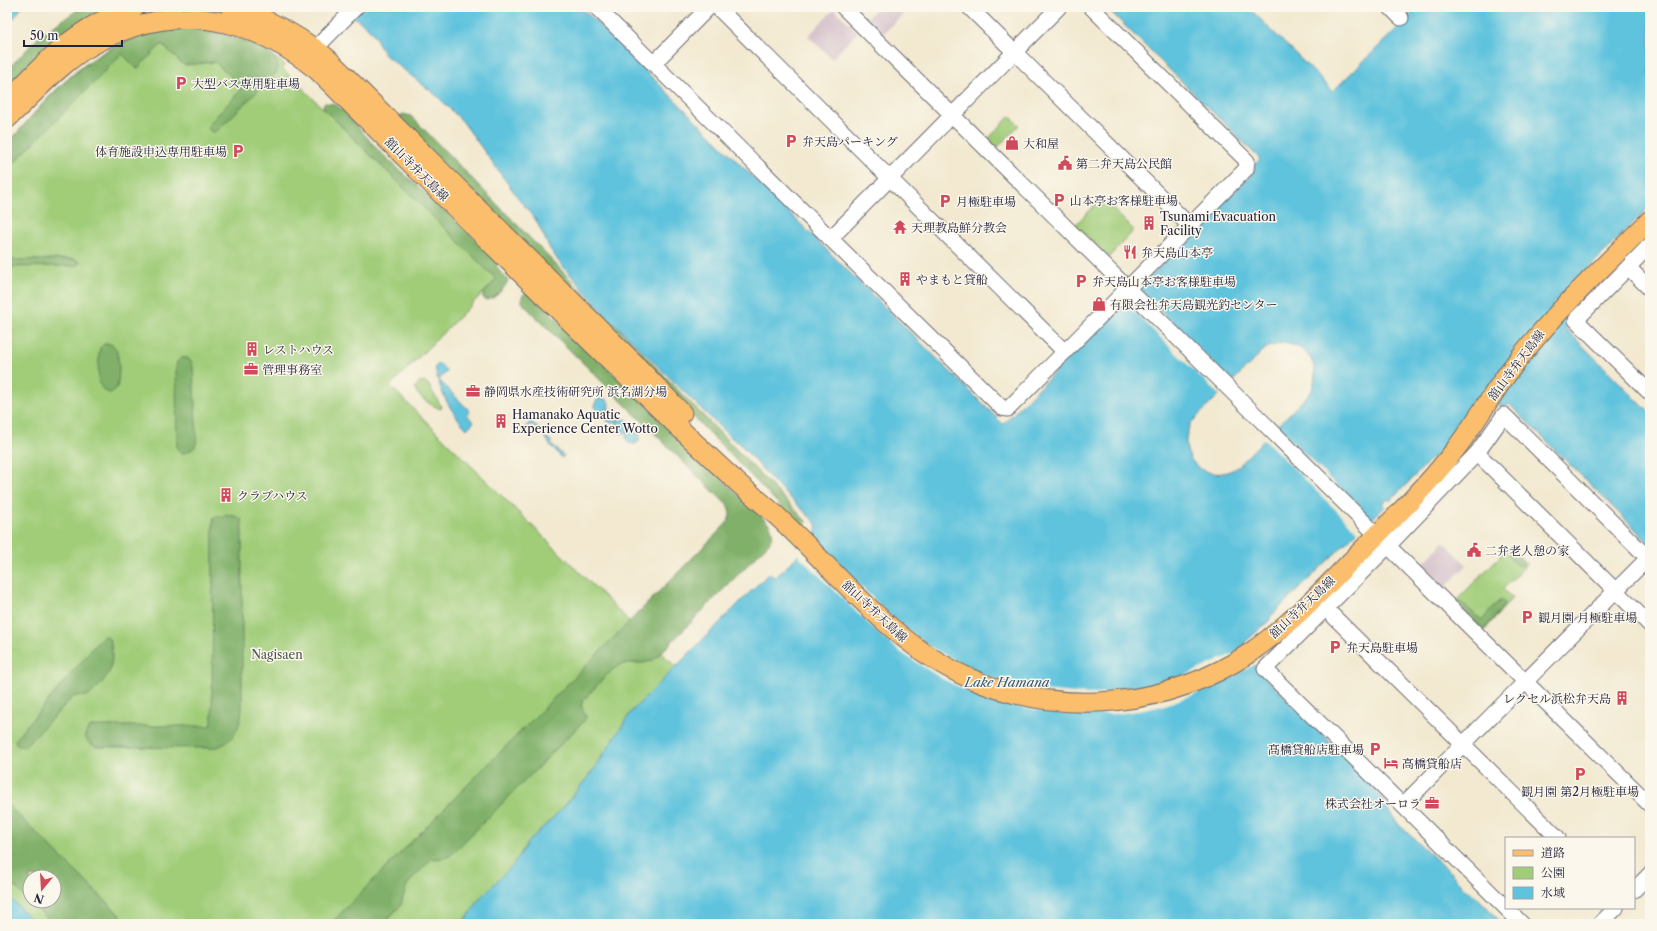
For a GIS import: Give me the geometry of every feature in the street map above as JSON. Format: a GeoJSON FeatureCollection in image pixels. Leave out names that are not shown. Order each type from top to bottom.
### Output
{"type":"FeatureCollection","features":[{"type":"Feature","properties":{"kind":"main road"},"geometry":{"type":"LineString","coordinates":[[7,102],[43,63],[70,40],[101,21],[135,7]]}},
{"type":"Feature","properties":{"kind":"main road","name":"舘山寺弁天島線"},"geometry":{"type":"LineString","coordinates":[[231,7],[261,17],[278,25],[314,50],[323,76],[620,371],[739,483],[776,515],[889,626],[927,656],[954,671],[993,687],[1040,699],[1082,702],[1112,701],[1136,698],[1182,686],[1226,667],[1252,651],[1291,621],[1378,536],[1406,506],[1453,452],[1517,360],[1559,311],[1650,220]]}},
{"type":"Feature","properties":{"kind":"main road","name":"舘山寺弁天島線"},"geometry":{"type":"LineString","coordinates":[[7,119],[67,63],[94,43],[138,22],[165,17],[182,11],[238,25],[271,39],[314,50]]}},
{"type":"Feature","properties":{"kind":"street"},"geometry":{"type":"LineString","coordinates":[[314,50],[356,7]]}},
{"type":"Feature","properties":{"kind":"street"},"geometry":{"type":"LineString","coordinates":[[596,7],[1002,408],[1008,409],[1129,290],[1246,170],[1247,161],[1091,7]]}},
{"type":"Feature","properties":{"kind":"street"},"geometry":{"type":"LineString","coordinates":[[653,64],[709,7]]}},
{"type":"Feature","properties":{"kind":"street"},"geometry":{"type":"LineString","coordinates":[[717,7],[1065,352]]}},
{"type":"Feature","properties":{"kind":"street"},"geometry":{"type":"LineString","coordinates":[[843,7],[1650,805]]}},
{"type":"Feature","properties":{"kind":"street"},"geometry":{"type":"LineString","coordinates":[[969,7],[1190,226]]}},
{"type":"Feature","properties":{"kind":"street"},"geometry":{"type":"LineString","coordinates":[[830,239],[1059,7]]}},
{"type":"Feature","properties":{"kind":"street"},"geometry":{"type":"LineString","coordinates":[[1390,7],[1401,18]]}},
{"type":"Feature","properties":{"kind":"street"},"geometry":{"type":"LineString","coordinates":[[1650,245],[1576,320],[1650,393]]}},
{"type":"Feature","properties":{"kind":"street"},"geometry":{"type":"LineString","coordinates":[[1628,267],[1650,289]]}},
{"type":"Feature","properties":{"kind":"street"},"geometry":{"type":"LineString","coordinates":[[1403,806],[1649,559],[1504,415],[1477,453],[1378,536],[1325,608],[1265,669],[1403,806],[1505,907]]}},
{"type":"Feature","properties":{"kind":"street"},"geometry":{"type":"LineString","coordinates":[[1477,453],[1650,625]]}},
{"type":"Feature","properties":{"kind":"street"},"geometry":{"type":"LineString","coordinates":[[1325,608],[1557,837]]}},
{"type":"Feature","properties":{"kind":"street"},"geometry":{"type":"LineString","coordinates":[[1635,889],[1650,874]]}},
{"type":"Feature","properties":{"kind":"street"},"geometry":{"type":"LineString","coordinates":[[1507,909],[1522,924]]}},
{"type":"Feature","properties":{"kind":"street"},"geometry":{"type":"LineString","coordinates":[[1600,924],[1615,909]]}},
{"type":"Feature","properties":{"kind":"shaded area"},"geometry":{"type":"Polygon","coordinates":[[[878,7],[910,7],[882,35],[866,19],[878,7]]]}},
{"type":"Feature","properties":{"kind":"shaded area"},"geometry":{"type":"Polygon","coordinates":[[[834,9],[858,32],[832,59],[808,36],[834,9]]]}},
{"type":"Feature","properties":{"kind":"shaded area"},"geometry":{"type":"Polygon","coordinates":[[[1444,542],[1467,565],[1442,590],[1419,567],[1444,542]]]}},
{"type":"Feature","properties":{"kind":"green space"},"geometry":{"type":"Polygon","coordinates":[[[82,7],[108,7],[78,23],[65,32],[41,52],[7,87],[7,70],[42,34],[82,7]]]}},
{"type":"Feature","properties":{"kind":"green space"},"geometry":{"type":"Polygon","coordinates":[[[186,28],[226,35],[259,47],[271,54],[277,63],[276,73],[217,131],[214,132],[210,131],[208,127],[210,123],[241,90],[239,84],[215,62],[185,65],[162,44],[137,69],[122,54],[7,170],[7,145],[44,103],[84,66],[106,51],[130,40],[157,32],[186,28]]]}},
{"type":"Feature","properties":{"kind":"green space","name":"Nagisaen"},"geometry":{"type":"Polygon","coordinates":[[[201,29],[212,31],[256,46],[285,65],[282,68],[497,279],[390,386],[676,667],[602,756],[595,768],[563,808],[528,842],[514,864],[482,896],[467,918],[460,924],[36,924],[7,895],[7,145],[46,100],[91,60],[126,41],[141,35],[201,29]]]}},
{"type":"Feature","properties":{"kind":"green space"},"geometry":{"type":"Polygon","coordinates":[[[324,103],[334,104],[343,110],[379,151],[492,254],[498,269],[508,280],[505,287],[499,293],[488,300],[485,300],[483,294],[496,279],[325,110],[323,106],[324,103]]]}},
{"type":"Feature","properties":{"kind":"green space"},"geometry":{"type":"Polygon","coordinates":[[[403,114],[411,116],[806,521],[805,526],[800,526],[635,357],[399,120],[400,116],[403,114]]]}},
{"type":"Feature","properties":{"kind":"green space"},"geometry":{"type":"Polygon","coordinates":[[[1010,116],[1019,125],[997,148],[988,139],[1010,116]]]}},
{"type":"Feature","properties":{"kind":"green space"},"geometry":{"type":"Polygon","coordinates":[[[1102,198],[1134,230],[1108,258],[1075,225],[1102,198]]]}},
{"type":"Feature","properties":{"kind":"green space"},"geometry":{"type":"Polygon","coordinates":[[[74,259],[80,262],[80,264],[75,266],[7,267],[7,260],[74,259]]]}},
{"type":"Feature","properties":{"kind":"green space"},"geometry":{"type":"Polygon","coordinates":[[[525,293],[530,293],[769,524],[772,531],[772,538],[769,543],[655,659],[643,663],[621,665],[607,675],[581,705],[586,717],[584,721],[450,856],[432,859],[411,880],[406,887],[401,905],[383,924],[330,924],[726,524],[730,517],[730,512],[727,505],[525,306],[522,302],[522,296],[525,293]]]}},
{"type":"Feature","properties":{"kind":"green space"},"geometry":{"type":"Polygon","coordinates":[[[104,344],[113,345],[118,356],[118,381],[116,389],[111,393],[102,388],[98,371],[100,348],[104,344]]]}},
{"type":"Feature","properties":{"kind":"green space"},"geometry":{"type":"Polygon","coordinates":[[[181,358],[187,358],[192,362],[197,441],[192,450],[182,453],[177,449],[176,368],[177,362],[181,358]]]}},
{"type":"Feature","properties":{"kind":"green space"},"geometry":{"type":"Polygon","coordinates":[[[419,382],[428,384],[442,408],[440,409],[425,401],[416,392],[415,388],[419,382]]]}},
{"type":"Feature","properties":{"kind":"green space"},"geometry":{"type":"Polygon","coordinates":[[[234,516],[240,518],[242,521],[242,710],[237,730],[230,740],[212,748],[97,747],[92,745],[87,741],[85,735],[88,729],[93,726],[209,726],[212,724],[213,520],[214,517],[234,516]]]}},
{"type":"Feature","properties":{"kind":"green space"},"geometry":{"type":"Polygon","coordinates":[[[1509,547],[1527,564],[1503,589],[1512,598],[1484,631],[1455,602],[1509,547]]]}},
{"type":"Feature","properties":{"kind":"green space"},"geometry":{"type":"Polygon","coordinates":[[[1511,550],[1523,561],[1523,566],[1518,565],[1509,557],[1509,551],[1511,550]]]}},
{"type":"Feature","properties":{"kind":"green space"},"geometry":{"type":"Polygon","coordinates":[[[1457,601],[1461,602],[1482,620],[1499,601],[1502,601],[1505,604],[1484,630],[1457,604],[1457,601]]]}},
{"type":"Feature","properties":{"kind":"green space"},"geometry":{"type":"Polygon","coordinates":[[[103,636],[109,639],[112,651],[110,670],[104,680],[90,695],[73,697],[23,747],[17,745],[15,741],[18,736],[103,636]]]}},
{"type":"Feature","properties":{"kind":"green space"},"geometry":{"type":"Polygon","coordinates":[[[7,805],[129,924],[53,924],[38,909],[62,909],[62,869],[22,869],[22,894],[7,879],[7,805]]]}},
{"type":"Feature","properties":{"kind":"water"},"geometry":{"type":"Polygon","coordinates":[[[7,7],[22,7],[7,27],[7,7]]]}},
{"type":"Feature","properties":{"kind":"water","name":"Lake Hamana"},"geometry":{"type":"Polygon","coordinates":[[[332,7],[581,7],[1003,424],[1253,173],[1256,163],[1260,159],[1106,7],[1248,7],[1333,91],[1419,7],[1650,7],[1650,206],[1552,305],[1571,322],[1565,328],[1650,413],[1650,544],[1509,404],[1504,408],[1481,394],[1461,425],[1436,457],[1433,457],[1390,501],[1388,499],[1382,504],[1385,507],[1357,532],[1270,617],[1270,620],[1245,642],[1255,667],[1364,775],[1370,785],[1384,800],[1388,810],[1399,825],[1450,872],[1464,888],[1486,906],[1502,924],[460,924],[467,918],[482,896],[514,864],[528,842],[563,808],[595,768],[631,712],[769,573],[775,578],[814,539],[817,527],[815,522],[774,482],[739,443],[730,437],[609,318],[559,262],[550,249],[536,220],[463,122],[437,96],[385,55],[374,36],[366,26],[332,7]],[[1282,343],[1268,347],[1191,423],[1187,435],[1186,446],[1189,456],[1195,464],[1203,470],[1212,473],[1223,473],[1235,469],[1311,392],[1314,383],[1314,366],[1306,353],[1291,345],[1282,343]]]}},
{"type":"Feature","properties":{"kind":"water"},"geometry":{"type":"Polygon","coordinates":[[[439,363],[447,371],[439,380],[470,411],[467,415],[474,422],[467,429],[450,408],[442,392],[435,367],[439,363]]]}},
{"type":"Feature","properties":{"kind":"water"},"geometry":{"type":"Polygon","coordinates":[[[602,398],[607,400],[609,405],[607,410],[602,412],[597,410],[595,405],[597,400],[602,398]]]}},
{"type":"Feature","properties":{"kind":"water"},"geometry":{"type":"Polygon","coordinates":[[[612,409],[617,411],[619,416],[617,421],[612,423],[607,421],[605,416],[607,411],[612,409]]]}},
{"type":"Feature","properties":{"kind":"water"},"geometry":{"type":"Polygon","coordinates":[[[623,419],[628,421],[630,426],[628,431],[623,433],[618,431],[616,426],[618,421],[623,419]]]}},
{"type":"Feature","properties":{"kind":"water"},"geometry":{"type":"Polygon","coordinates":[[[531,421],[552,442],[551,444],[564,456],[562,458],[531,424],[523,433],[521,432],[531,421]]]}},
{"type":"Feature","properties":{"kind":"water"},"geometry":{"type":"Polygon","coordinates":[[[633,430],[638,432],[640,437],[638,442],[633,444],[628,442],[626,437],[628,432],[633,430]]]}},
{"type":"Feature","properties":{"kind":"water"},"geometry":{"type":"Polygon","coordinates":[[[7,895],[36,924],[7,924],[7,895]]]}},
{"type":"Feature","properties":{"kind":"pier"},"geometry":{"type":"Polygon","coordinates":[[[1136,287],[1232,382],[1219,395],[1123,301],[1136,287]]]}},
{"type":"Feature","properties":{"kind":"pier"},"geometry":{"type":"Polygon","coordinates":[[[1276,425],[1372,521],[1359,533],[1263,438],[1276,425]]]}},
{"type":"Feature","properties":{"kind":"pier"},"geometry":{"type":"Polygon","coordinates":[[[812,538],[895,620],[932,648],[995,679],[1041,690],[1087,694],[1134,690],[1179,678],[1249,647],[1256,664],[1210,689],[1162,706],[1138,711],[1113,714],[1062,714],[1013,706],[965,690],[942,679],[900,652],[881,636],[796,553],[812,538]]]}},
{"type":"Feature","properties":{"kind":"place","name":"大型バス専用駐車場"},"geometry":{"type":"Point","coordinates":[181,83]}},
{"type":"Feature","properties":{"kind":"place","name":"弁天島パーキング"},"geometry":{"type":"Point","coordinates":[791,141]}},
{"type":"Feature","properties":{"kind":"place","name":"大和屋"},"geometry":{"type":"Point","coordinates":[1012,143]}},
{"type":"Feature","properties":{"kind":"place","name":"体育施設申込専用駐車場"},"geometry":{"type":"Point","coordinates":[238,151]}},
{"type":"Feature","properties":{"kind":"place","name":"第二弁天島公民館"},"geometry":{"type":"Point","coordinates":[1065,163]}},
{"type":"Feature","properties":{"kind":"place","name":"山本亭お客様駐車場"},"geometry":{"type":"Point","coordinates":[1059,200]}},
{"type":"Feature","properties":{"kind":"place","name":"月極駐車場"},"geometry":{"type":"Point","coordinates":[945,201]}},
{"type":"Feature","properties":{"kind":"place","name":"Tsunami Evacuation Facility"},"geometry":{"type":"Point","coordinates":[1149,223]}},
{"type":"Feature","properties":{"kind":"place","name":"天理教島鮮分教会"},"geometry":{"type":"Point","coordinates":[900,227]}},
{"type":"Feature","properties":{"kind":"place","name":"弁天島山本亭"},"geometry":{"type":"Point","coordinates":[1130,252]}},
{"type":"Feature","properties":{"kind":"place","name":"やまもと貸船"},"geometry":{"type":"Point","coordinates":[905,279]}},
{"type":"Feature","properties":{"kind":"place","name":"弁天島山本亭お客様駐車場"},"geometry":{"type":"Point","coordinates":[1081,281]}},
{"type":"Feature","properties":{"kind":"place","name":"有限会社弁天島観光釣センター"},"geometry":{"type":"Point","coordinates":[1099,304]}},
{"type":"Feature","properties":{"kind":"place","name":"レストハウス"},"geometry":{"type":"Point","coordinates":[252,349]}},
{"type":"Feature","properties":{"kind":"place","name":"管理事務室"},"geometry":{"type":"Point","coordinates":[251,369]}},
{"type":"Feature","properties":{"kind":"place","name":"静岡県水産技術研究所 浜名湖分場"},"geometry":{"type":"Point","coordinates":[473,391]}},
{"type":"Feature","properties":{"kind":"place","name":"Hamanako Aquatic Experience Center Wotto"},"geometry":{"type":"Point","coordinates":[501,421]}},
{"type":"Feature","properties":{"kind":"place","name":"クラブハウス"},"geometry":{"type":"Point","coordinates":[226,495]}},
{"type":"Feature","properties":{"kind":"place","name":"二弁老人憩の家"},"geometry":{"type":"Point","coordinates":[1474,550]}},
{"type":"Feature","properties":{"kind":"place","name":"観月園 月極駐車場"},"geometry":{"type":"Point","coordinates":[1527,617]}},
{"type":"Feature","properties":{"kind":"place","name":"弁天島駐車場"},"geometry":{"type":"Point","coordinates":[1335,647]}},
{"type":"Feature","properties":{"kind":"place","name":"レクセル浜松弁天島"},"geometry":{"type":"Point","coordinates":[1622,698]}},
{"type":"Feature","properties":{"kind":"place","name":"髙橋貸船店駐車場"},"geometry":{"type":"Point","coordinates":[1375,749]}},
{"type":"Feature","properties":{"kind":"place","name":"高橋貸船店"},"geometry":{"type":"Point","coordinates":[1391,763]}},
{"type":"Feature","properties":{"kind":"place","name":"観月園 第2月極駐車場"},"geometry":{"type":"Point","coordinates":[1580,774]}},
{"type":"Feature","properties":{"kind":"place","name":"株式会社オーロラ"},"geometry":{"type":"Point","coordinates":[1432,803]}}]}
